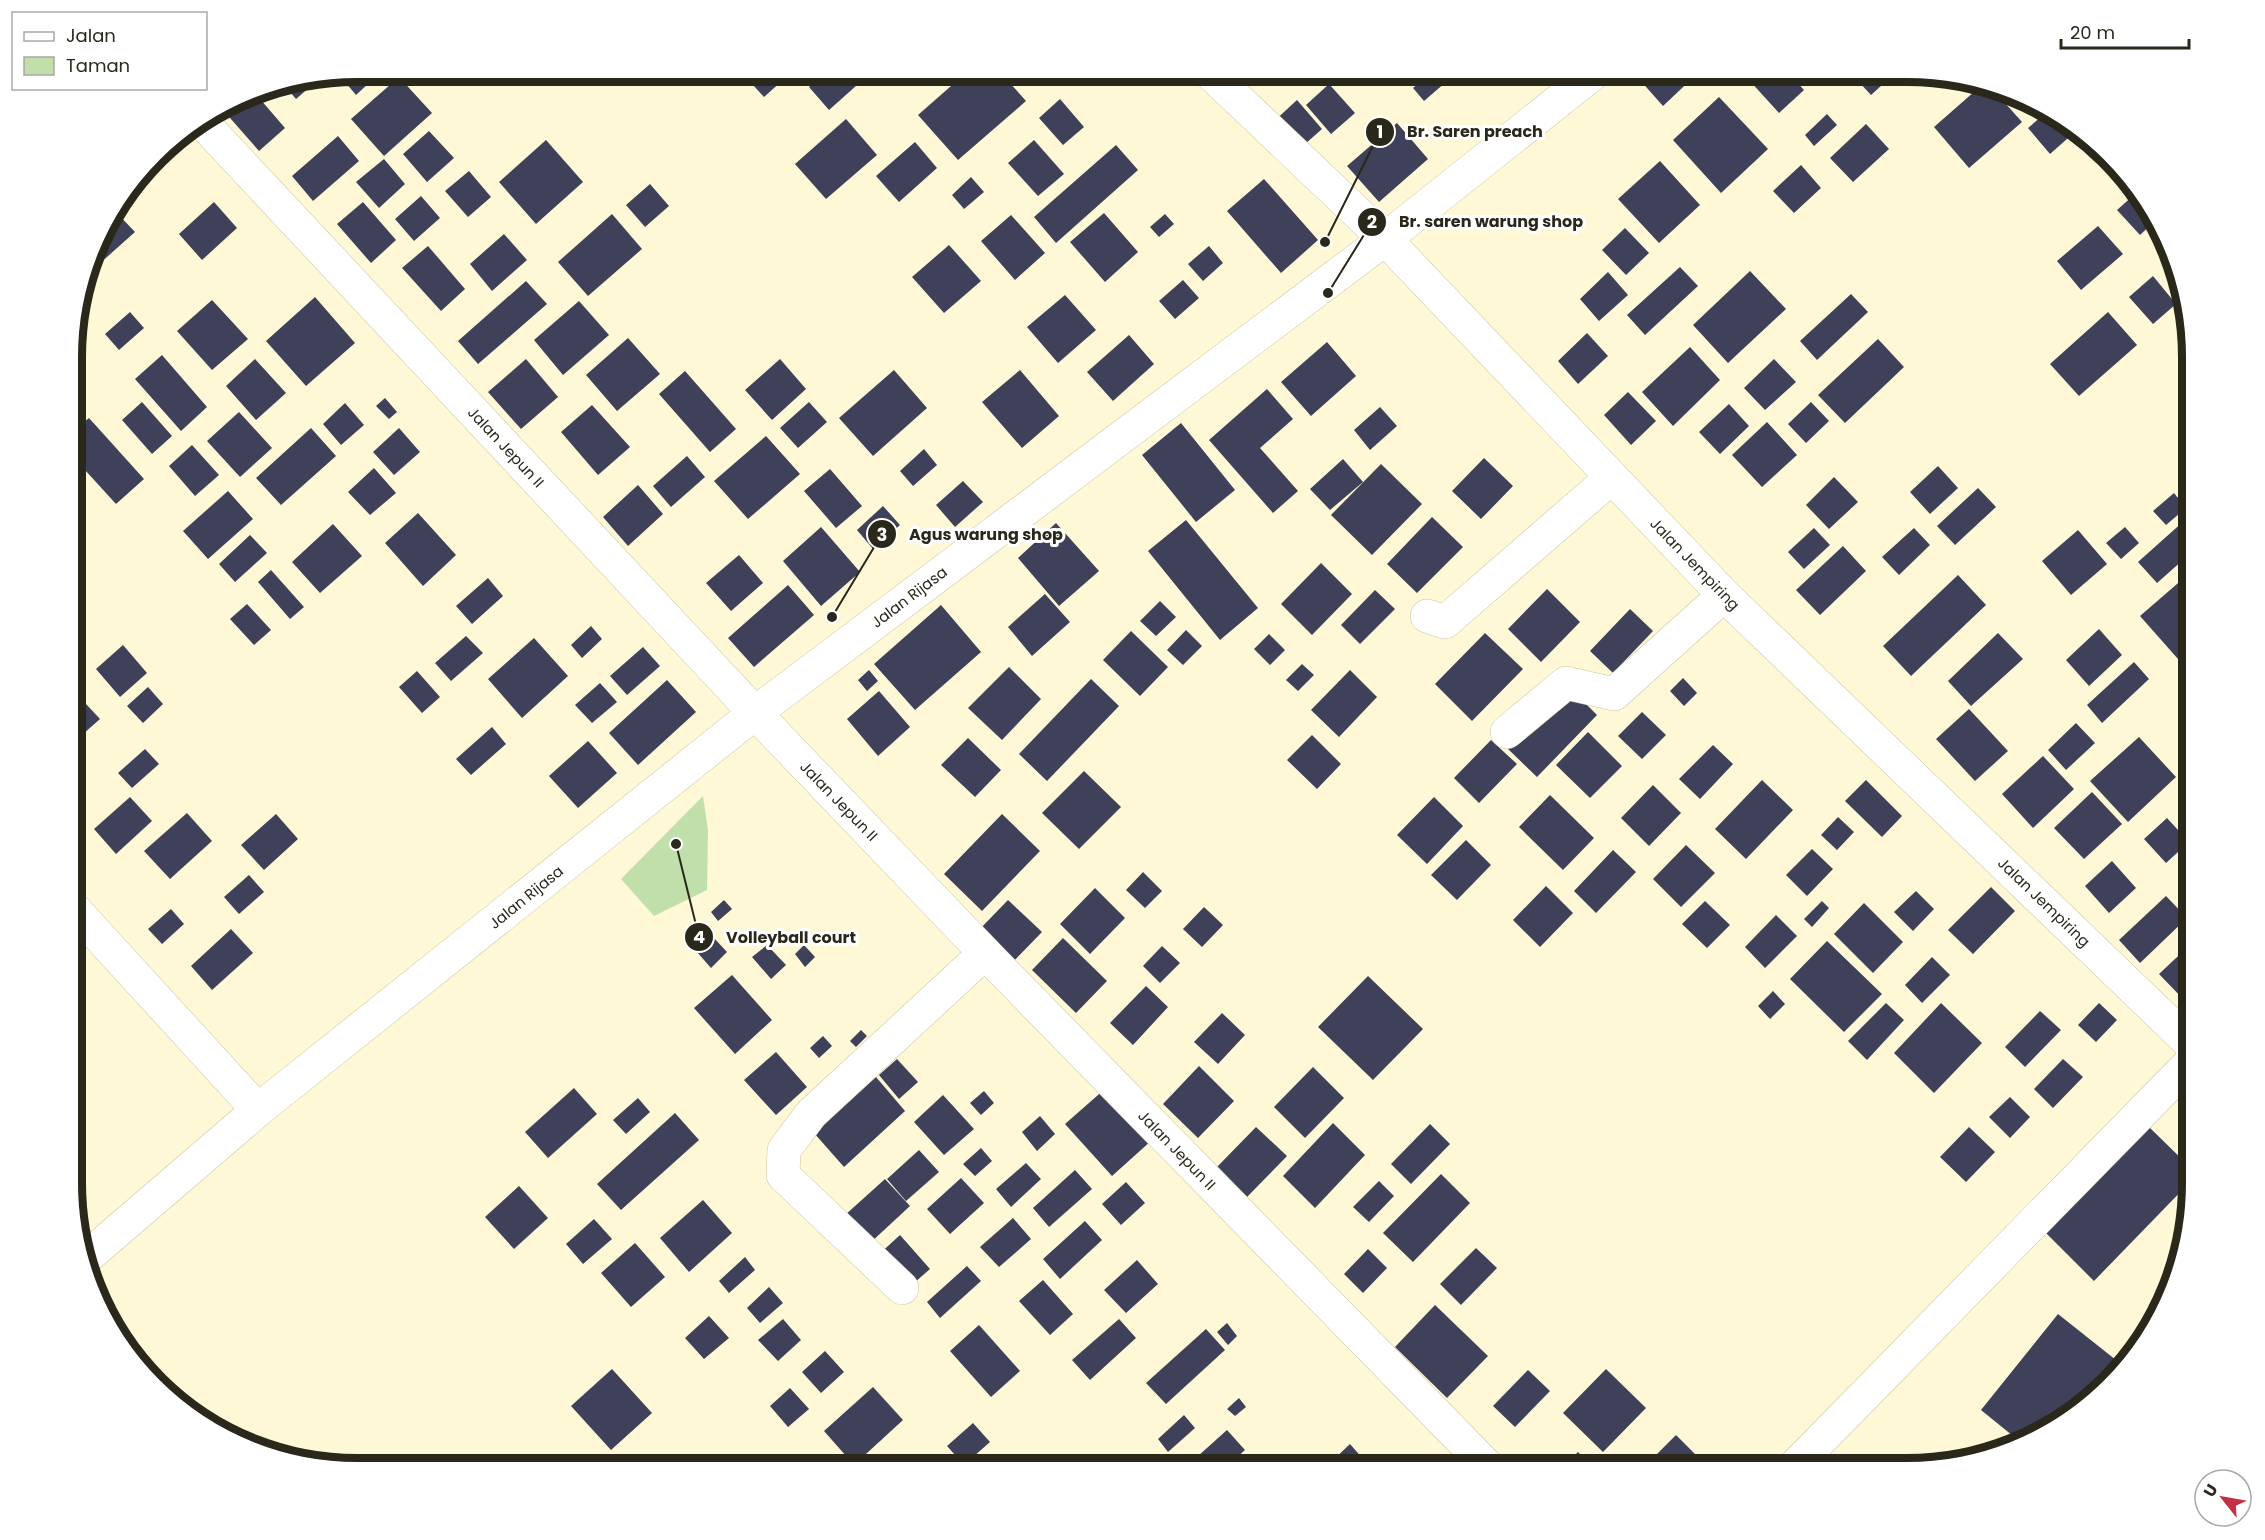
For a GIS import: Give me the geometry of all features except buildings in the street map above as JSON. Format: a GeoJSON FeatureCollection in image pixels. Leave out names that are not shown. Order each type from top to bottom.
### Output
{"type":"FeatureCollection","features":[{"type":"Feature","properties":{"kind":"street","name":"Jalan Jempiring"},"geometry":{"type":"LineString","coordinates":[[1220,82],[1385,239],[1724,595],[2182,1035]]}},
{"type":"Feature","properties":{"kind":"street","name":"Jalan Rijasa"},"geometry":{"type":"LineString","coordinates":[[92,1253],[258,1110],[755,713],[1385,239],[1582,82]]}},
{"type":"Feature","properties":{"kind":"street","name":"Jalan Jepun II"},"geometry":{"type":"LineString","coordinates":[[207,128],[755,713],[985,954],[1479,1458]]}},
{"type":"Feature","properties":{"kind":"street"},"geometry":{"type":"LineString","coordinates":[[1427,616],[1445,622],[1611,478]]}},
{"type":"Feature","properties":{"kind":"street"},"geometry":{"type":"LineString","coordinates":[[1507,732],[1566,683],[1614,694],[1724,595]]}},
{"type":"Feature","properties":{"kind":"street"},"geometry":{"type":"LineString","coordinates":[[82,918],[258,1110]]}},
{"type":"Feature","properties":{"kind":"street"},"geometry":{"type":"LineString","coordinates":[[902,1288],[783,1175],[784,1150],[811,1114],[985,954]]}},
{"type":"Feature","properties":{"kind":"street"},"geometry":{"type":"LineString","coordinates":[[1803,1458],[2182,1071]]}},
{"type":"Feature","properties":{"kind":"green space"},"geometry":{"type":"Polygon","coordinates":[[[703,796],[708,830],[707,890],[654,916],[621,879],[703,796]]]}},
{"type":"Feature","properties":{"kind":"place","name":"Br. Saren preach"},"geometry":{"type":"Point","coordinates":[1325,242]}},
{"type":"Feature","properties":{"kind":"place","name":"Br. saren warung shop"},"geometry":{"type":"Point","coordinates":[1328,293]}},
{"type":"Feature","properties":{"kind":"place","name":"Agus warung shop"},"geometry":{"type":"Point","coordinates":[832,617]}},
{"type":"Feature","properties":{"kind":"place","name":"Volleyball court"},"geometry":{"type":"Point","coordinates":[676,844]}}]}
